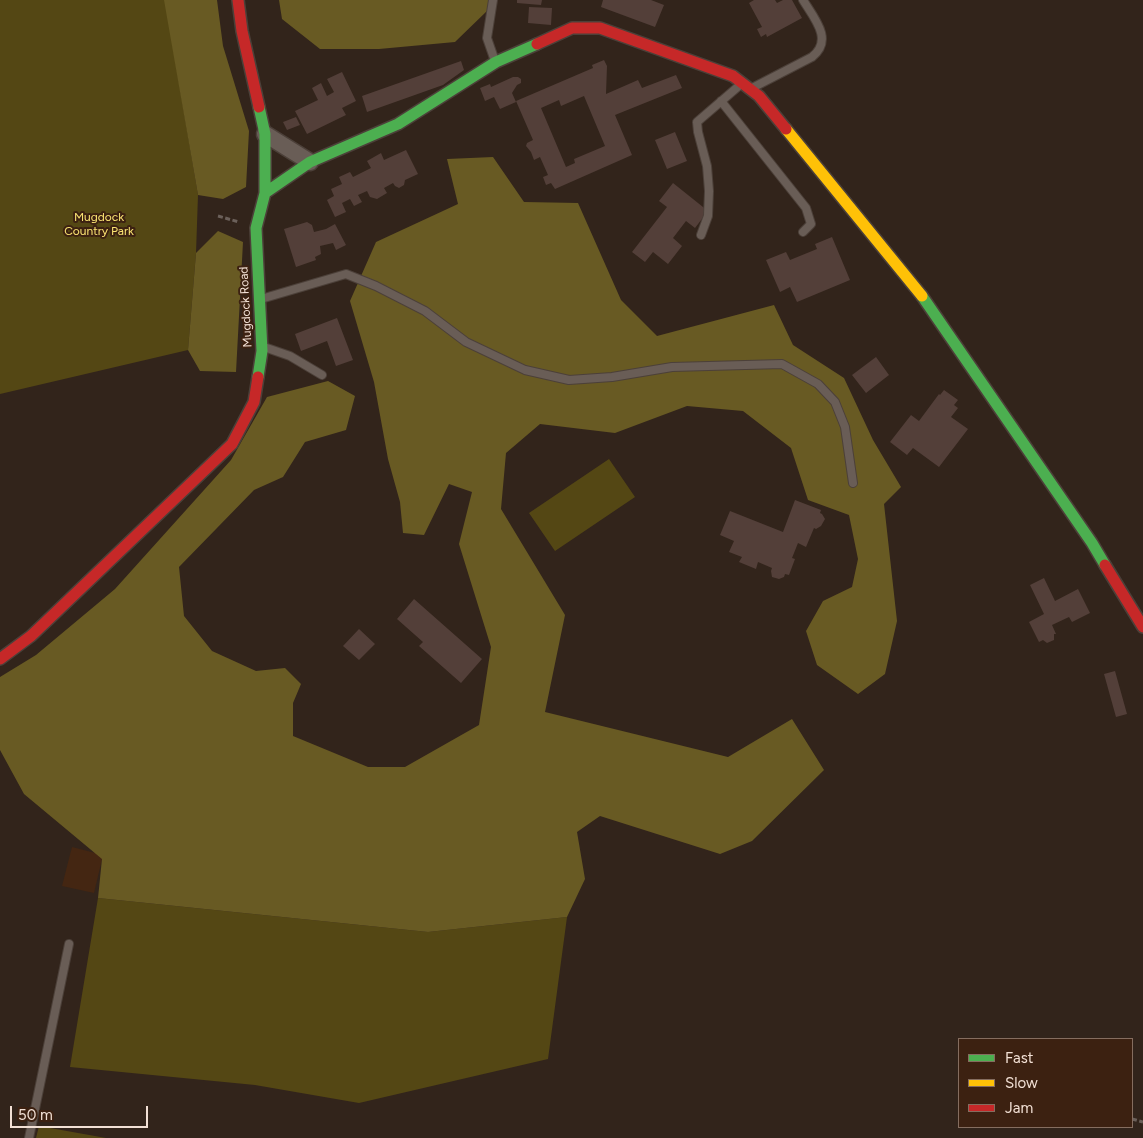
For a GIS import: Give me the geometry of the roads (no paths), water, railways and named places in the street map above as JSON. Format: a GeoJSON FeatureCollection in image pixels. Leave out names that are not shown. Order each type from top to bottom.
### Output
{"type":"FeatureCollection","features":[{"type":"Feature","properties":{"kind":"street","name":"Mugdock Road"},"geometry":{"type":"LineString","coordinates":[[0,659],[31,636],[232,444],[254,402],[262,347],[256,228],[265,193],[265,134],[242,31],[238,0]]}},
{"type":"Feature","properties":{"kind":"street"},"geometry":{"type":"LineString","coordinates":[[265,193],[310,162],[398,124],[496,62],[572,28],[600,28],[732,76],[759,96],[930,305],[1092,543],[1143,627]]}},
{"type":"Feature","properties":{"kind":"street"},"geometry":{"type":"LineString","coordinates":[[265,134],[310,162]]}},
{"type":"Feature","properties":{"kind":"lane"},"geometry":{"type":"LineString","coordinates":[[493,0],[487,38],[496,62]]}},
{"type":"Feature","properties":{"kind":"lane"},"geometry":{"type":"LineString","coordinates":[[701,235],[708,216],[709,191],[707,166],[697,122],[721,102],[746,86],[812,57],[819,51],[822,44],[822,34],[803,0]]}},
{"type":"Feature","properties":{"kind":"lane"},"geometry":{"type":"LineString","coordinates":[[721,102],[776,168],[806,208],[811,224],[803,232]]}},
{"type":"Feature","properties":{"kind":"lane"},"geometry":{"type":"LineString","coordinates":[[259,300],[346,274],[376,286],[425,311],[466,342],[525,370],[569,380],[672,367],[782,364],[818,384],[835,402],[845,427],[853,483]]}},
{"type":"Feature","properties":{"kind":"lane"},"geometry":{"type":"LineString","coordinates":[[262,347],[290,356],[322,375]]}},
{"type":"Feature","properties":{"kind":"lane"},"geometry":{"type":"LineString","coordinates":[[29,1138],[69,944]]}},
{"type":"Feature","properties":{"kind":"park label","name":"Mugdock Country Park"},"geometry":{"type":"Point","coordinates":[99,224]}}]}
